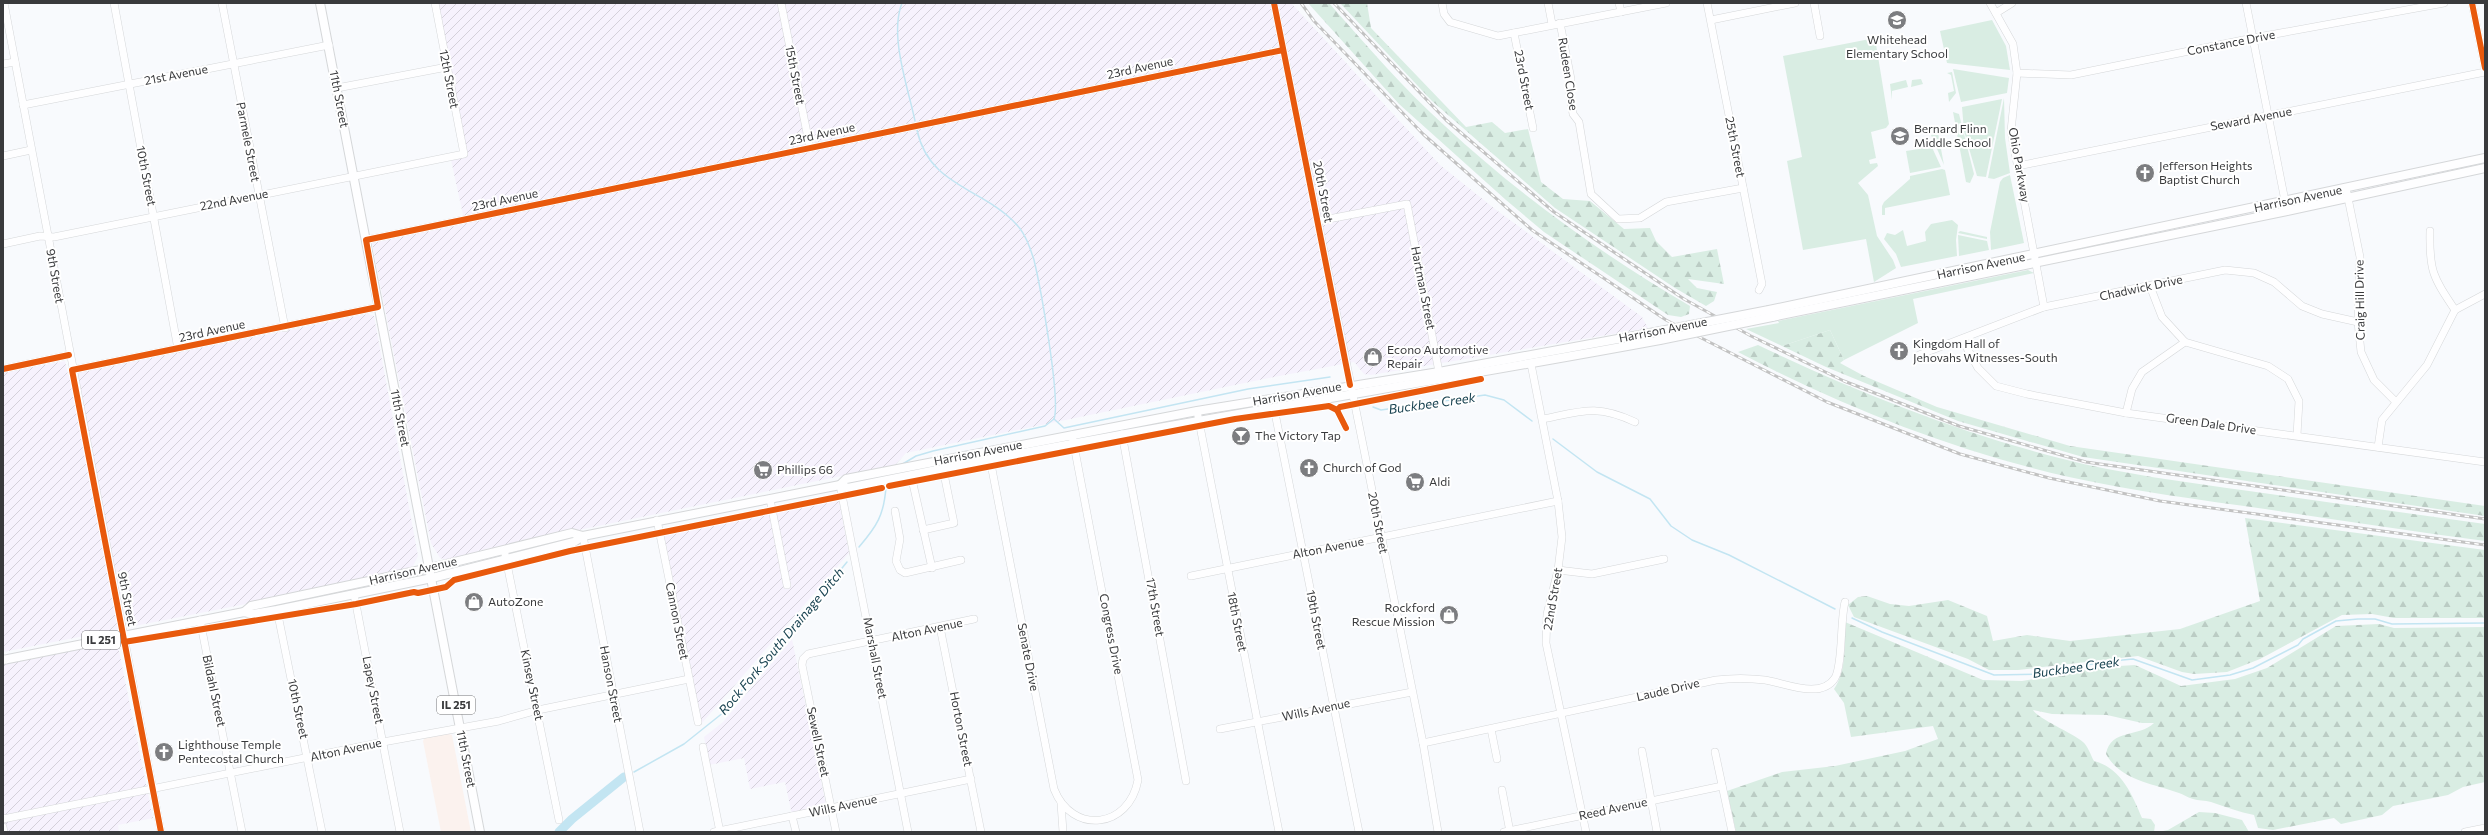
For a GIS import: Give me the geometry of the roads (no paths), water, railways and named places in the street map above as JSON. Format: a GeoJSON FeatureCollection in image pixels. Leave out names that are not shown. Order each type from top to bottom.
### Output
{"type":"FeatureCollection","features":[{"type":"Feature","properties":{"kind":"main road","name":"11th Street"},"geometry":{"type":"LineString","coordinates":[[320,3],[480,832]]}},
{"type":"Feature","properties":{"kind":"main road","name":"Harrison Avenue"},"geometry":{"type":"LineString","coordinates":[[840,485],[846,479],[1073,439],[1122,434],[1199,420],[1352,396],[1660,340],[2036,254],[2285,202],[2485,158]]}},
{"type":"Feature","properties":{"kind":"main road","name":"Harrison Avenue"},"geometry":{"type":"LineString","coordinates":[[3,660],[200,620],[244,612],[253,614],[277,610],[432,578],[574,542],[583,536],[657,520],[840,485],[848,488],[990,460],[1073,439],[1197,411],[1350,385],[1439,372],[1650,333],[1771,314],[2037,264],[2287,212],[2485,168]]}},
{"type":"Feature","properties":{"kind":"main road","name":"Harrison Avenue"},"geometry":{"type":"LineString","coordinates":[[244,612],[251,606],[430,568],[572,533],[583,536]]}},
{"type":"Feature","properties":{"kind":"street","name":"9th Street"},"geometry":{"type":"LineString","coordinates":[[4,3],[122,635],[161,832]]}},
{"type":"Feature","properties":{"kind":"street","name":"10th Street"},"geometry":{"type":"LineString","coordinates":[[114,3],[178,349]]}},
{"type":"Feature","properties":{"kind":"street","name":"Parmele Street"},"geometry":{"type":"LineString","coordinates":[[222,3],[232,64],[284,328]]}},
{"type":"Feature","properties":{"kind":"street","name":"12th Street"},"geometry":{"type":"LineString","coordinates":[[435,3],[464,154]]}},
{"type":"Feature","properties":{"kind":"street","name":"15th Street"},"geometry":{"type":"LineString","coordinates":[[781,3],[810,148]]}},
{"type":"Feature","properties":{"kind":"street","name":"20th Street"},"geometry":{"type":"LineString","coordinates":[[1274,3],[1380,538],[1423,743],[1438,832]]}},
{"type":"Feature","properties":{"kind":"street"},"geometry":{"type":"LineString","coordinates":[[1442,3],[1444,14],[1450,22],[1498,36],[1666,3]]}},
{"type":"Feature","properties":{"kind":"street"},"geometry":{"type":"LineString","coordinates":[[1548,3],[1556,24]]}},
{"type":"Feature","properties":{"kind":"street"},"geometry":{"type":"LineString","coordinates":[[1619,3],[1621,12]]}},
{"type":"Feature","properties":{"kind":"street","name":"25th Street"},"geometry":{"type":"LineString","coordinates":[[1707,3],[1762,284],[1759,290]]}},
{"type":"Feature","properties":{"kind":"street"},"geometry":{"type":"LineString","coordinates":[[1711,20],[1796,3]]}},
{"type":"Feature","properties":{"kind":"street"},"geometry":{"type":"LineString","coordinates":[[1814,3],[1820,36]]}},
{"type":"Feature","properties":{"kind":"street","name":"Ohio Parkway"},"geometry":{"type":"LineString","coordinates":[[1990,3],[2012,44],[2017,73],[2011,130],[2036,254],[2044,307]]}},
{"type":"Feature","properties":{"kind":"street"},"geometry":{"type":"LineString","coordinates":[[1996,13],[2012,3]]}},
{"type":"Feature","properties":{"kind":"street"},"geometry":{"type":"LineString","coordinates":[[2246,3],[2287,212]]}},
{"type":"Feature","properties":{"kind":"street","name":"Constance Drive"},"geometry":{"type":"LineString","coordinates":[[2017,73],[2071,75],[2253,38],[2444,3]]}},
{"type":"Feature","properties":{"kind":"street"},"geometry":{"type":"LineString","coordinates":[[2472,3],[2485,68]]}},
{"type":"Feature","properties":{"kind":"street","name":"Rudeen Close"},"geometry":{"type":"LineString","coordinates":[[1556,24],[1571,79],[1569,90],[1573,114],[1579,122],[1591,194],[1618,219],[1640,218],[1666,202],[1743,188]]}},
{"type":"Feature","properties":{"kind":"street","name":"23rd Street"},"geometry":{"type":"LineString","coordinates":[[1514,33],[1533,128]]}},
{"type":"Feature","properties":{"kind":"street","name":"21st Avenue"},"geometry":{"type":"LineString","coordinates":[[23,105],[329,44]]}},
{"type":"Feature","properties":{"kind":"street","name":"23rd Avenue"},"geometry":{"type":"LineString","coordinates":[[366,240],[1284,50]]}},
{"type":"Feature","properties":{"kind":"street"},"geometry":{"type":"LineString","coordinates":[[3,64],[15,62]]}},
{"type":"Feature","properties":{"kind":"street"},"geometry":{"type":"LineString","coordinates":[[337,88],[447,67]]}},
{"type":"Feature","properties":{"kind":"street","name":"Seward Avenue"},"geometry":{"type":"LineString","coordinates":[[2018,166],[2485,72]]}},
{"type":"Feature","properties":{"kind":"street"},"geometry":{"type":"LineString","coordinates":[[3,156],[31,150]]}},
{"type":"Feature","properties":{"kind":"street","name":"22nd Avenue"},"geometry":{"type":"LineString","coordinates":[[3,244],[54,237],[464,154]]}},
{"type":"Feature","properties":{"kind":"street","name":"Craig Hill Drive"},"geometry":{"type":"LineString","coordinates":[[2346,188],[2360,257],[2358,322],[2362,352],[2374,380],[2395,401]]}},
{"type":"Feature","properties":{"kind":"street","name":"Hartman Street"},"geometry":{"type":"LineString","coordinates":[[1318,221],[1407,204],[1439,372]]}},
{"type":"Feature","properties":{"kind":"street"},"geometry":{"type":"LineString","coordinates":[[2430,231],[2429,255],[2434,278],[2455,310]]}},
{"type":"Feature","properties":{"kind":"street","name":"Chadwick Drive"},"geometry":{"type":"LineString","coordinates":[[1919,354],[2044,307],[2225,270],[2254,273],[2274,282],[2302,306],[2322,314],[2358,322]]}},
{"type":"Feature","properties":{"kind":"street"},"geometry":{"type":"LineString","coordinates":[[2150,286],[2162,317],[2185,342],[2268,366],[2288,379],[2298,402],[2297,436]]}},
{"type":"Feature","properties":{"kind":"street"},"geometry":{"type":"LineString","coordinates":[[2378,447],[2382,420],[2395,401],[2427,366],[2455,310],[2485,294]]}},
{"type":"Feature","properties":{"kind":"street","name":"23rd Avenue"},"geometry":{"type":"LineString","coordinates":[[72,370],[284,328],[378,307]]}},
{"type":"Feature","properties":{"kind":"street","name":"Green Dale Drive"},"geometry":{"type":"LineString","coordinates":[[1962,339],[1978,368],[1996,386],[2126,413],[2485,462]]}},
{"type":"Feature","properties":{"kind":"street"},"geometry":{"type":"LineString","coordinates":[[2126,413],[2132,389],[2142,372],[2185,342]]}},
{"type":"Feature","properties":{"kind":"street"},"geometry":{"type":"LineString","coordinates":[[3,370],[69,355]]}},
{"type":"Feature","properties":{"kind":"street","name":"22nd Street"},"geometry":{"type":"LineString","coordinates":[[1531,364],[1558,501],[1562,537],[1558,570],[1548,614],[1546,643],[1586,832]]}},
{"type":"Feature","properties":{"kind":"street","name":"19th Street"},"geometry":{"type":"LineString","coordinates":[[1274,408],[1332,706],[1359,832]]}},
{"type":"Feature","properties":{"kind":"street"},"geometry":{"type":"LineString","coordinates":[[1543,419],[1591,410],[1613,412],[1635,422]]}},
{"type":"Feature","properties":{"kind":"street","name":"18th Street"},"geometry":{"type":"LineString","coordinates":[[1197,411],[1226,568],[1279,832]]}},
{"type":"Feature","properties":{"kind":"street","name":"17th Street"},"geometry":{"type":"LineString","coordinates":[[1122,434],[1186,781]]}},
{"type":"Feature","properties":{"kind":"street","name":"Congress Drive"},"geometry":{"type":"LineString","coordinates":[[1073,439],[1138,780],[1136,794],[1130,803],[1116,816],[1106,819]]}},
{"type":"Feature","properties":{"kind":"street","name":"Senate Drive"},"geometry":{"type":"LineString","coordinates":[[990,460],[1054,789],[1065,810],[1076,816],[1097,820],[1106,819]]}},
{"type":"Feature","properties":{"kind":"street"},"geometry":{"type":"LineString","coordinates":[[923,530],[954,523],[942,469]]}},
{"type":"Feature","properties":{"kind":"street"},"geometry":{"type":"LineString","coordinates":[[911,475],[932,568]]}},
{"type":"Feature","properties":{"kind":"street","name":"Marshall Street"},"geometry":{"type":"LineString","coordinates":[[840,485],[872,641],[908,832]]}},
{"type":"Feature","properties":{"kind":"street"},"geometry":{"type":"LineString","coordinates":[[770,499],[787,585]]}},
{"type":"Feature","properties":{"kind":"street","name":"Alton Avenue"},"geometry":{"type":"LineString","coordinates":[[1191,576],[1558,501]]}},
{"type":"Feature","properties":{"kind":"street"},"geometry":{"type":"LineString","coordinates":[[895,510],[900,539],[896,561],[900,570],[905,573],[932,568],[961,560]]}},
{"type":"Feature","properties":{"kind":"street","name":"Cannon Street"},"geometry":{"type":"LineString","coordinates":[[657,520],[698,722]]}},
{"type":"Feature","properties":{"kind":"street","name":"Hanson Street"},"geometry":{"type":"LineString","coordinates":[[583,536],[640,832]]}},
{"type":"Feature","properties":{"kind":"street","name":"Kinsey Street"},"geometry":{"type":"LineString","coordinates":[[504,549],[538,710],[559,820]]}},
{"type":"Feature","properties":{"kind":"street"},"geometry":{"type":"LineString","coordinates":[[1558,570],[1592,574],[1664,559]]}},
{"type":"Feature","properties":{"kind":"street","name":"Lapey Street"},"geometry":{"type":"LineString","coordinates":[[354,594],[400,832]]}},
{"type":"Feature","properties":{"kind":"street","name":"Laude Drive"},"geometry":{"type":"LineString","coordinates":[[1423,743],[1700,683],[1732,678],[1765,680],[1815,689],[1825,687],[1835,677],[1839,659],[1841,615],[1845,602]]}},
{"type":"Feature","properties":{"kind":"street","name":"10th Street"},"geometry":{"type":"LineString","coordinates":[[277,610],[322,832]]}},
{"type":"Feature","properties":{"kind":"street","name":"Alton Avenue"},"geometry":{"type":"LineString","coordinates":[[808,654],[974,619]]}},
{"type":"Feature","properties":{"kind":"street","name":"Bildahl Street"},"geometry":{"type":"LineString","coordinates":[[200,620],[242,832]]}},
{"type":"Feature","properties":{"kind":"street","name":"Horton Street"},"geometry":{"type":"LineString","coordinates":[[940,627],[981,832]]}},
{"type":"Feature","properties":{"kind":"street","name":"Sewell Street"},"geometry":{"type":"LineString","coordinates":[[808,654],[803,659],[802,665],[836,832]]}},
{"type":"Feature","properties":{"kind":"street","name":"Alton Avenue"},"geometry":{"type":"LineString","coordinates":[[3,819],[383,742],[460,729],[538,710],[689,679]]}},
{"type":"Feature","properties":{"kind":"street","name":"Wills Avenue"},"geometry":{"type":"LineString","coordinates":[[1220,729],[1332,706],[1412,692]]}},
{"type":"Feature","properties":{"kind":"street"},"geometry":{"type":"LineString","coordinates":[[1491,729],[1497,759]]}},
{"type":"Feature","properties":{"kind":"street"},"geometry":{"type":"LineString","coordinates":[[703,747],[718,832]]}},
{"type":"Feature","properties":{"kind":"street"},"geometry":{"type":"LineString","coordinates":[[1642,751],[1657,832]]}},
{"type":"Feature","properties":{"kind":"street"},"geometry":{"type":"LineString","coordinates":[[1715,752],[1732,832]]}},
{"type":"Feature","properties":{"kind":"street","name":"Wills Avenue"},"geometry":{"type":"LineString","coordinates":[[718,832],[971,779]]}},
{"type":"Feature","properties":{"kind":"street","name":"Reed Avenue"},"geometry":{"type":"LineString","coordinates":[[1508,832],[1722,786]]}},
{"type":"Feature","properties":{"kind":"street"},"geometry":{"type":"LineString","coordinates":[[1502,790],[1508,832]]}},
{"type":"Feature","properties":{"kind":"street"},"geometry":{"type":"LineString","coordinates":[[1061,803],[1062,832]]}},
{"type":"Feature","properties":{"kind":"street"},"geometry":{"type":"LineString","coordinates":[[792,816],[796,832]]}},
{"type":"Feature","properties":{"kind":"street"},"geometry":{"type":"LineString","coordinates":[[3,826],[4,832]]}},
{"type":"Feature","properties":{"kind":"street"},"geometry":{"type":"LineString","coordinates":[[2465,832],[2485,828]]}},
{"type":"Feature","properties":{"kind":"waterway"},"geometry":{"type":"LineString","coordinates":[[902,3],[899,16],[899,46],[904,77],[915,121]]}},
{"type":"Feature","properties":{"kind":"waterway"},"geometry":{"type":"LineString","coordinates":[[917,130],[923,149],[933,164],[959,185],[1004,213],[1017,225],[1025,237],[1034,260],[1049,341],[1055,389],[1054,419]]}},
{"type":"Feature","properties":{"kind":"waterway"},"geometry":{"type":"LineString","coordinates":[[1054,419],[1064,428],[1248,389],[1330,377]]}},
{"type":"Feature","properties":{"kind":"waterway","name":"Buckbee Creek"},"geometry":{"type":"LineString","coordinates":[[1373,407],[1381,410],[1485,395],[1504,400],[1532,421]]}},
{"type":"Feature","properties":{"kind":"waterway","name":"Rock Fork South Drainage Ditch"},"geometry":{"type":"LineString","coordinates":[[901,465],[916,456],[1045,426],[1054,419]]}},
{"type":"Feature","properties":{"kind":"waterway"},"geometry":{"type":"LineString","coordinates":[[1553,439],[1597,472],[1650,499],[1671,526],[1692,540],[1729,555],[1835,609]]}},
{"type":"Feature","properties":{"kind":"waterway","name":"Rock Fork South Drainage Ditch"},"geometry":{"type":"LineString","coordinates":[[859,547],[871,533],[878,520],[885,497],[886,487]]}},
{"type":"Feature","properties":{"kind":"waterway","name":"Rock Fork South Drainage Ditch"},"geometry":{"type":"LineString","coordinates":[[634,772],[684,744],[724,712],[847,562]]}},
{"type":"Feature","properties":{"kind":"waterway","name":"Buckbee Creek"},"geometry":{"type":"LineString","coordinates":[[1852,618],[1882,632],[1994,675],[2042,674],[2102,662],[2133,659],[2192,680],[2230,675],[2253,668],[2298,645],[2303,639],[2336,621],[2375,619],[2392,624],[2485,623]]}},
{"type":"Feature","properties":{"kind":"waterway","name":"Rock Fork South Drainage Ditch"},"geometry":{"type":"LineString","coordinates":[[559,832],[572,819],[624,777]]}},
{"type":"Feature","properties":{"kind":"railway"},"geometry":{"type":"LineString","coordinates":[[1301,3],[1314,21],[1423,134],[1532,230],[1666,320],[1827,402],[1960,454],[2049,478],[2160,501],[2485,545]]}},
{"type":"Feature","properties":{"kind":"railway"},"geometry":{"type":"LineString","coordinates":[[1334,3],[1446,120],[1554,212],[1684,299],[1751,336],[1844,381],[1959,426],[2086,462],[2485,519]]}},
{"type":"Feature","properties":{"kind":"place","name":"Whitehead Elementary School"},"geometry":{"type":"Point","coordinates":[1897,20]}},
{"type":"Feature","properties":{"kind":"place","name":"Bernard Flinn Middle School"},"geometry":{"type":"Point","coordinates":[1900,136]}},
{"type":"Feature","properties":{"kind":"place","name":"Jefferson Heights Baptist Church"},"geometry":{"type":"Point","coordinates":[2145,173]}},
{"type":"Feature","properties":{"kind":"place","name":"Kingdom Hall of Jehovahs Witnesses-South"},"geometry":{"type":"Point","coordinates":[1899,351]}},
{"type":"Feature","properties":{"kind":"place","name":"Econo Automotive Repair"},"geometry":{"type":"Point","coordinates":[1373,357]}},
{"type":"Feature","properties":{"kind":"place","name":"The Victory Tap"},"geometry":{"type":"Point","coordinates":[1241,436]}},
{"type":"Feature","properties":{"kind":"place","name":"Church of God"},"geometry":{"type":"Point","coordinates":[1309,468]}},
{"type":"Feature","properties":{"kind":"place","name":"Phillips 66"},"geometry":{"type":"Point","coordinates":[763,470]}},
{"type":"Feature","properties":{"kind":"place","name":"Aldi"},"geometry":{"type":"Point","coordinates":[1415,482]}},
{"type":"Feature","properties":{"kind":"place","name":"AutoZone"},"geometry":{"type":"Point","coordinates":[474,602]}},
{"type":"Feature","properties":{"kind":"place","name":"Rockford Rescue Mission"},"geometry":{"type":"Point","coordinates":[1449,615]}},
{"type":"Feature","properties":{"kind":"place","name":"Lighthouse Temple Pentecostal Church"},"geometry":{"type":"Point","coordinates":[164,752]}}]}
